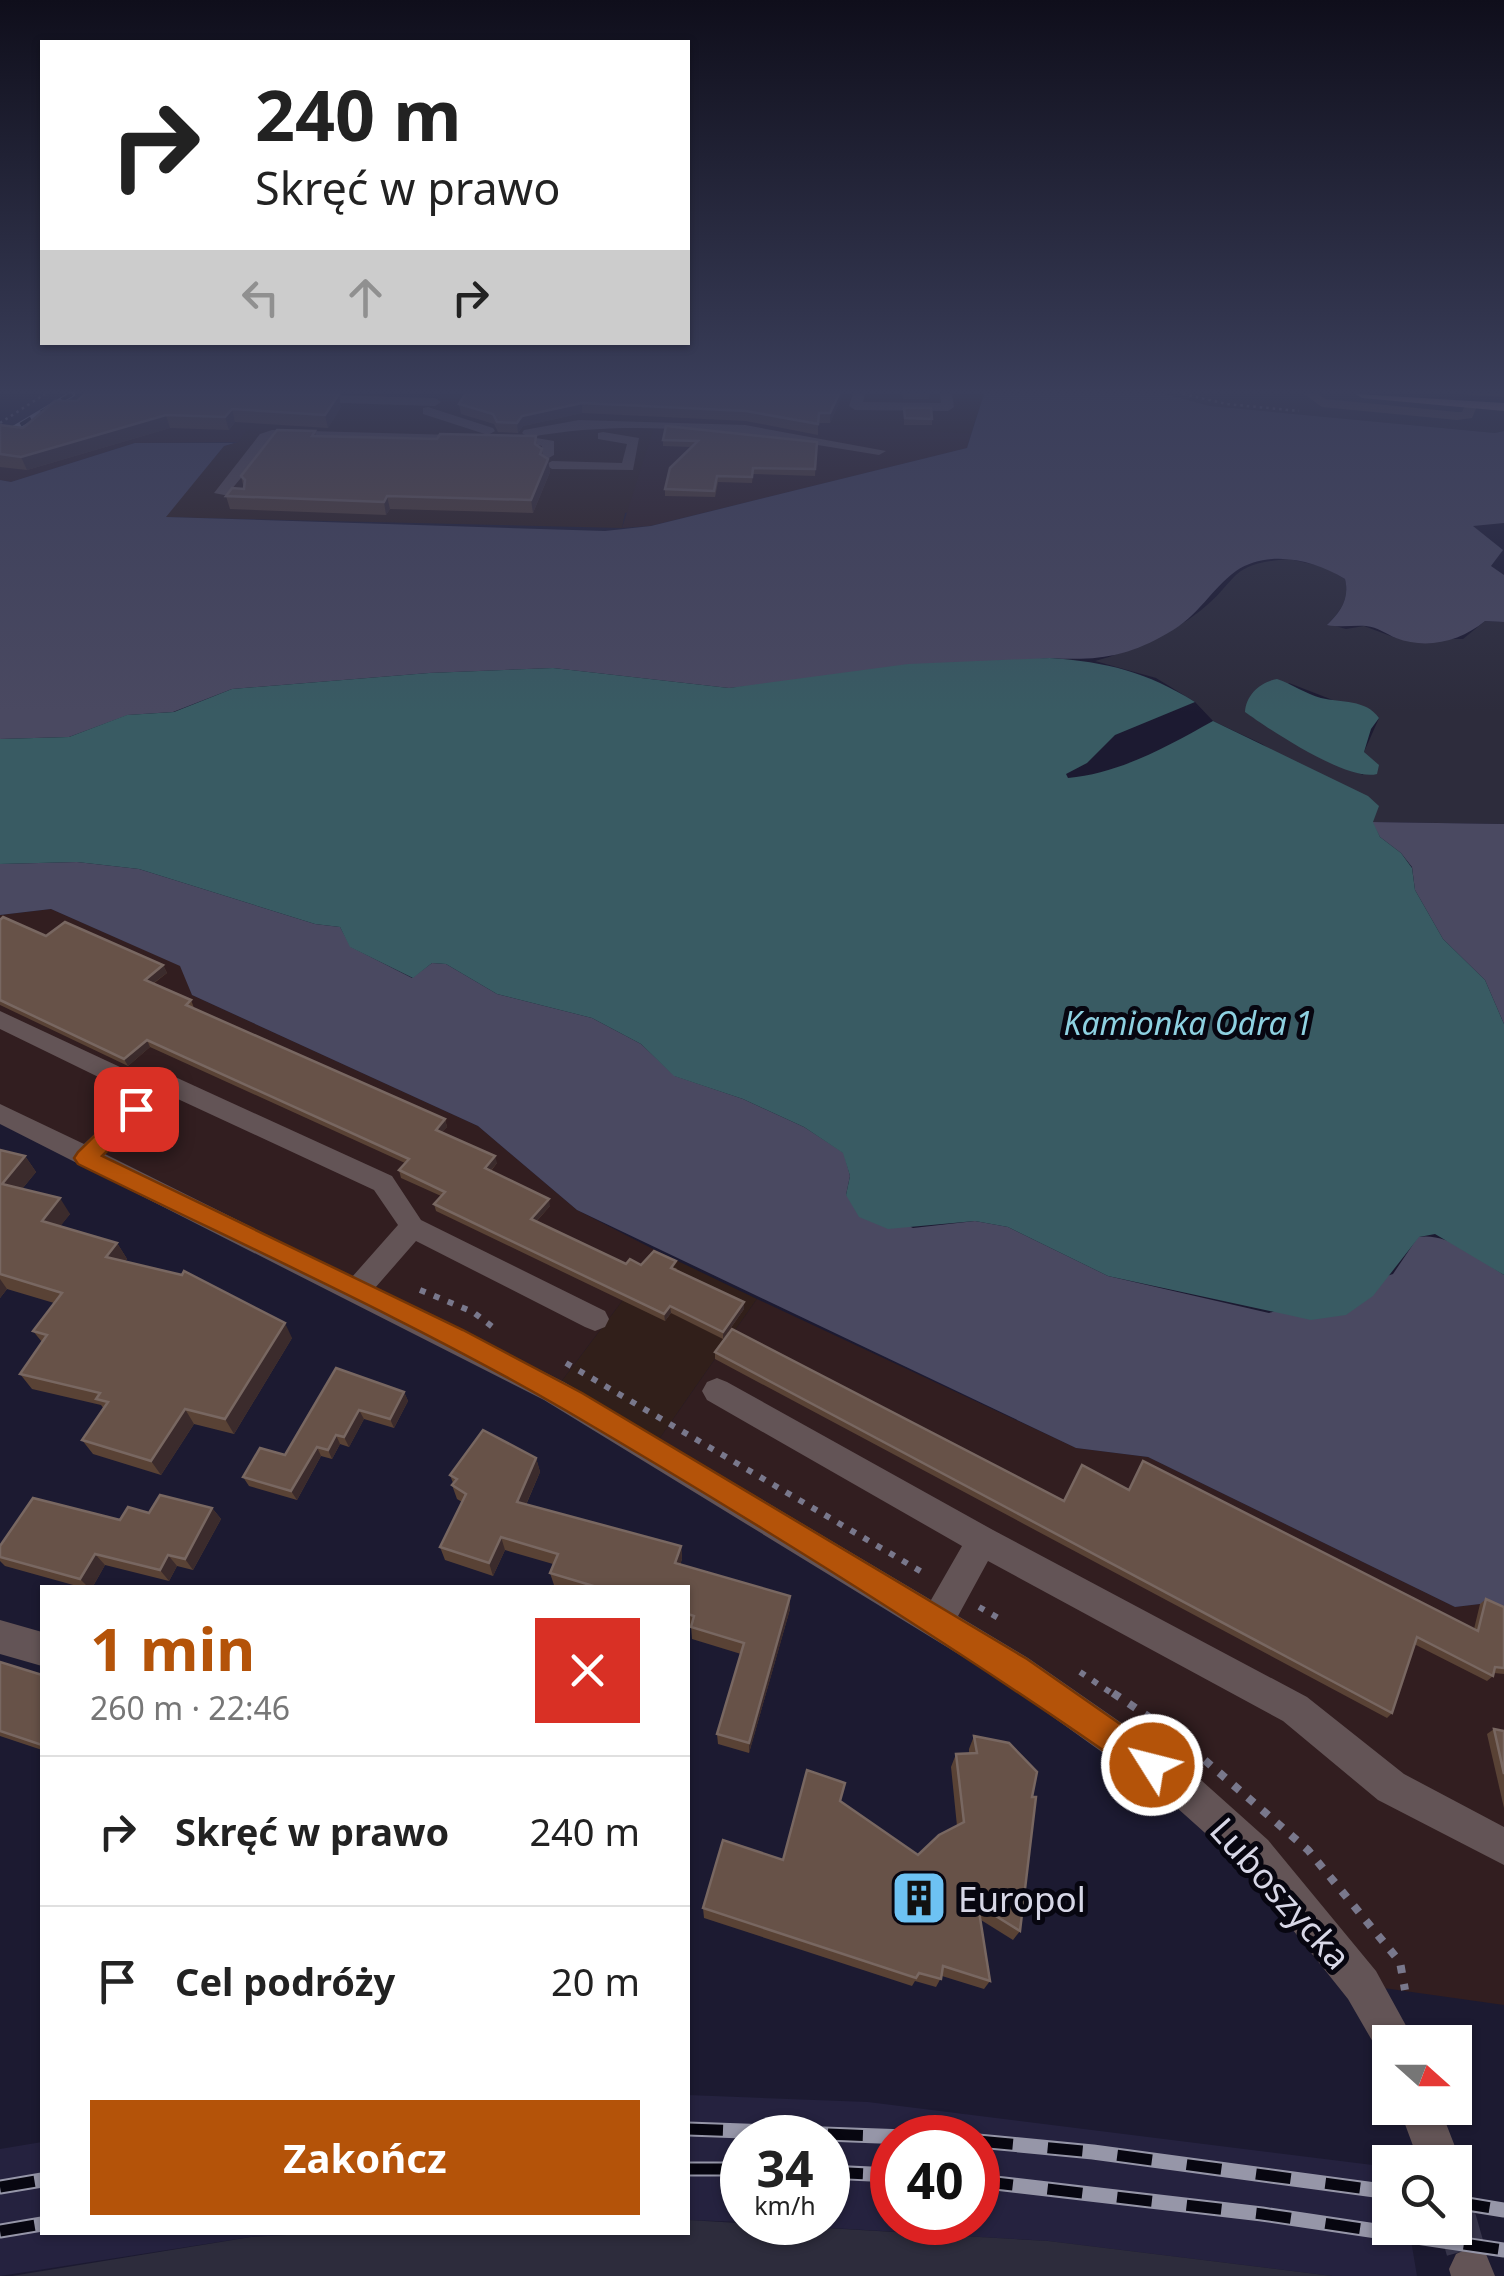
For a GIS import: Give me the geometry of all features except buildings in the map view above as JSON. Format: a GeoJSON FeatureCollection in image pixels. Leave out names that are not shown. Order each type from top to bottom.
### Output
{"type":"FeatureCollection","features":[{"type":"Feature","properties":{"kind":"street"},"geometry":{"type":"LineString","coordinates":[[0,1019],[132,1083],[164,1082],[383,1184],[400,1202],[412,1228],[595,1319]]}},
{"type":"Feature","properties":{"kind":"street"},"geometry":{"type":"LineString","coordinates":[[86,1158],[164,1082]]}},
{"type":"Feature","properties":{"kind":"street","name":"Luboszycka"},"geometry":{"type":"LineString","coordinates":[[0,1113],[573,1402],[1016,1670],[1179,1785],[1255,1853],[1362,1985],[1385,2025]]}},
{"type":"Feature","properties":{"kind":"street"},"geometry":{"type":"LineString","coordinates":[[357,1290],[412,1228]]}},
{"type":"Feature","properties":{"kind":"street"},"geometry":{"type":"LineString","coordinates":[[717,1391],[982,1541],[1294,1710],[1391,1787],[1504,1847]]}},
{"type":"Feature","properties":{"kind":"street"},"geometry":{"type":"LineString","coordinates":[[937,1621],[982,1541]]}},
{"type":"Feature","properties":{"kind":"street"},"geometry":{"type":"LineString","coordinates":[[0,1637],[40,1648]]}},
{"type":"Feature","properties":{"kind":"shaded area"},"geometry":{"type":"Polygon","coordinates":[[[0,500],[180,500],[166,517],[605,531],[651,526],[755,500],[1504,500],[1504,523],[1473,526],[1503,550],[1491,566],[1504,575],[1504,622],[1485,621],[1465,634],[1431,643],[1408,642],[1370,627],[1327,625],[1343,605],[1345,579],[1306,562],[1263,560],[1236,571],[1188,619],[1168,633],[1125,652],[1097,658],[1050,658],[729,688],[553,668],[429,673],[232,689],[173,712],[128,715],[69,737],[0,739],[0,500]]]}},
{"type":"Feature","properties":{"kind":"shaded area"},"geometry":{"type":"Polygon","coordinates":[[[178,500],[681,500],[625,513],[622,528],[164,517],[178,500]]]}},
{"type":"Feature","properties":{"kind":"shaded area"},"geometry":{"type":"Polygon","coordinates":[[[631,500],[755,500],[650,526],[622,528],[631,500]]]}},
{"type":"Feature","properties":{"kind":"shaded area"},"geometry":{"type":"Polygon","coordinates":[[[1289,559],[1325,567],[1345,579],[1343,604],[1328,624],[1346,629],[1364,626],[1396,638],[1463,639],[1485,621],[1504,622],[1504,824],[1372,822],[1262,744],[1213,721],[1195,702],[1156,678],[1095,661],[1176,628],[1213,600],[1244,569],[1289,559]],[[1289,683],[1251,716],[1317,756],[1363,775],[1368,759],[1364,752],[1379,718],[1289,683]]]}},
{"type":"Feature","properties":{"kind":"shaded area"},"geometry":{"type":"Polygon","coordinates":[[[1372,822],[1504,824],[1504,1024],[1485,980],[1443,939],[1415,890],[1412,867],[1380,837],[1372,822]]]}},
{"type":"Feature","properties":{"kind":"shaded area"},"geometry":{"type":"Polygon","coordinates":[[[77,862],[139,869],[315,924],[340,927],[351,947],[412,978],[432,963],[446,964],[497,994],[592,1018],[641,1044],[675,1076],[743,1099],[804,1127],[844,1153],[850,1176],[846,1195],[913,1228],[975,1221],[1008,1227],[1108,1276],[1269,1313],[1393,1274],[1418,1237],[1441,1239],[1463,1248],[1504,1275],[1504,1616],[1480,1604],[1455,1607],[1148,1457],[1076,1448],[577,1210],[478,1126],[192,995],[180,966],[51,909],[0,915],[0,864],[77,862]]]}},
{"type":"Feature","properties":{"kind":"shaded area"},"geometry":{"type":"Polygon","coordinates":[[[51,909],[181,966],[192,995],[478,1126],[577,1210],[659,1252],[554,1391],[0,1113],[0,915],[51,909]]]}},
{"type":"Feature","properties":{"kind":"shaded area"},"geometry":{"type":"Polygon","coordinates":[[[659,1252],[757,1299],[653,1448],[554,1391],[659,1252]]]}},
{"type":"Feature","properties":{"kind":"shaded area"},"geometry":{"type":"Polygon","coordinates":[[[757,1299],[1076,1448],[1148,1457],[1455,1607],[1480,1604],[1504,1616],[1504,2005],[1362,1985],[1179,1785],[653,1448],[757,1299]]]}},
{"type":"Feature","properties":{"kind":"shaded area"},"geometry":{"type":"Polygon","coordinates":[[[690,2095],[868,2102],[972,2115],[870,2115],[870,2230],[850,2229],[850,2115],[720,2115],[720,2221],[690,2220],[690,2095]]]}},
{"type":"Feature","properties":{"kind":"shaded area"},"geometry":{"type":"Polygon","coordinates":[[[1000,2118],[1372,2165],[1372,2245],[1412,2245],[1417,2276],[1332,2276],[1000,2238],[1000,2118]]]}},
{"type":"Feature","properties":{"kind":"shaded area"},"geometry":{"type":"Polygon","coordinates":[[[40,2142],[40,2235],[288,2235],[251,2237],[0,2276],[0,2149],[40,2142]]]}},
{"type":"Feature","properties":{"kind":"shaded area"},"geometry":{"type":"Polygon","coordinates":[[[690,2220],[720,2222],[720,2245],[850,2245],[850,2229],[870,2231],[870,2245],[1000,2245],[1000,2238],[1048,2241],[1332,2276],[12,2276],[251,2237],[690,2235],[690,2220]]]}},
{"type":"Feature","properties":{"kind":"water","name":"Kamionka Odra 1"},"geometry":{"type":"Polygon","coordinates":[[[1050,658],[1126,670],[1195,702],[1115,735],[1087,763],[1066,774],[1068,778],[1125,764],[1213,721],[1368,796],[1379,806],[1373,822],[1380,837],[1401,853],[1412,868],[1415,890],[1443,939],[1485,980],[1504,1024],[1504,1275],[1435,1234],[1419,1237],[1373,1296],[1346,1315],[1311,1320],[1108,1276],[1008,1227],[975,1221],[888,1229],[859,1217],[846,1195],[850,1176],[843,1153],[804,1127],[743,1099],[674,1076],[641,1044],[592,1018],[497,994],[446,964],[432,963],[413,978],[350,947],[340,927],[315,924],[139,869],[77,862],[0,864],[0,739],[69,737],[127,715],[174,712],[232,689],[429,673],[553,668],[729,688],[908,664],[1050,658]]]}},
{"type":"Feature","properties":{"kind":"water"},"geometry":{"type":"Polygon","coordinates":[[[1277,679],[1315,696],[1360,705],[1374,712],[1379,718],[1364,752],[1379,765],[1377,774],[1329,763],[1245,712],[1255,690],[1277,679]]]}},
{"type":"Feature","properties":{"kind":"tunnel"},"geometry":{"type":"LineString","coordinates":[[1464,2245],[1471,2269]]}},
{"type":"Feature","properties":{"kind":"railway"},"geometry":{"type":"LineString","coordinates":[[690,2129],[870,2136]]}},
{"type":"Feature","properties":{"kind":"railway"},"geometry":{"type":"LineString","coordinates":[[1000,2143],[1372,2190]]}},
{"type":"Feature","properties":{"kind":"railway"},"geometry":{"type":"LineString","coordinates":[[690,2169],[720,2169]]}},
{"type":"Feature","properties":{"kind":"railway"},"geometry":{"type":"LineString","coordinates":[[850,2173],[870,2174]]}},
{"type":"Feature","properties":{"kind":"railway"},"geometry":{"type":"LineString","coordinates":[[0,2187],[40,2180]]}},
{"type":"Feature","properties":{"kind":"railway"},"geometry":{"type":"LineString","coordinates":[[1000,2184],[1262,2214],[1504,2250]]}},
{"type":"Feature","properties":{"kind":"railway"},"geometry":{"type":"LineString","coordinates":[[1472,2205],[1504,2210]]}},
{"type":"Feature","properties":{"kind":"railway"},"geometry":{"type":"LineString","coordinates":[[0,2231],[40,2224]]}},
{"type":"Feature","properties":{"kind":"place","name":"Europol"},"geometry":{"type":"Point","coordinates":[919,1898]}},
{"type":"Feature","properties":{"kind":"route"},"geometry":{"type":"LineString","coordinates":[[136,1109],[86,1158],[454,1338],[573,1402],[1016,1670],[1152,1765]]}}]}
